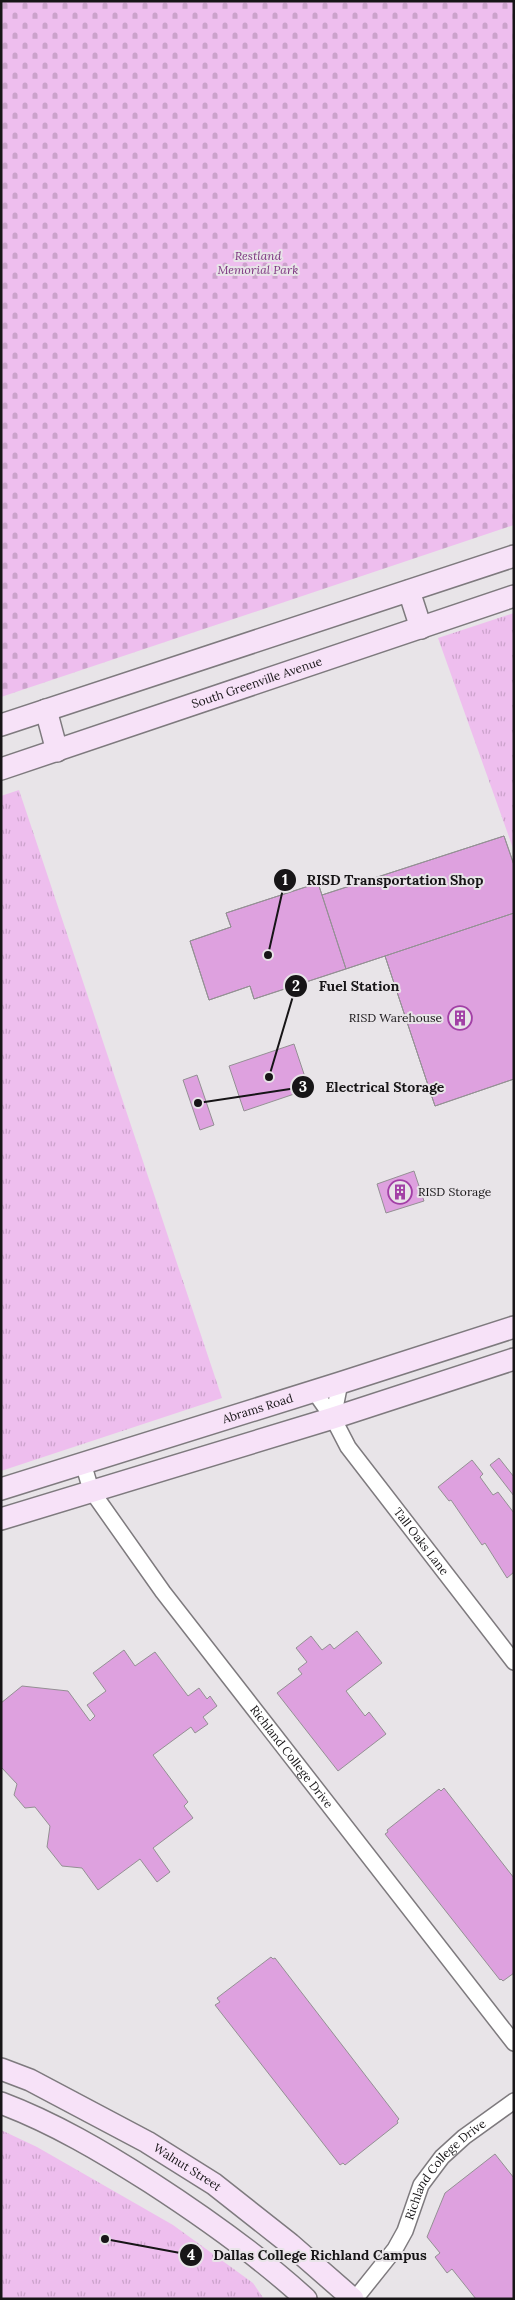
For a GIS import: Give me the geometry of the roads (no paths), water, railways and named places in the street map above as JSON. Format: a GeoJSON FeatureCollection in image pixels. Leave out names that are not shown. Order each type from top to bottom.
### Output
{"type":"FeatureCollection","features":[{"type":"Feature","properties":{"kind":"main road"},"geometry":{"type":"LineString","coordinates":[[1,725],[514,556]]}},
{"type":"Feature","properties":{"kind":"main road"},"geometry":{"type":"LineString","coordinates":[[409,591],[421,628]]}},
{"type":"Feature","properties":{"kind":"main road","name":"South Greenville Avenue"},"geometry":{"type":"LineString","coordinates":[[1,769],[514,596]]}},
{"type":"Feature","properties":{"kind":"main road"},"geometry":{"type":"LineString","coordinates":[[46,710],[57,751]]}},
{"type":"Feature","properties":{"kind":"main road","name":"Abrams Road"},"geometry":{"type":"LineString","coordinates":[[1,1489],[314,1392],[514,1327]]}},
{"type":"Feature","properties":{"kind":"main road"},"geometry":{"type":"LineString","coordinates":[[1,1518],[333,1418],[514,1359]]}},
{"type":"Feature","properties":{"kind":"main road","name":"Walnut Street"},"geometry":{"type":"LineString","coordinates":[[1,2069],[30,2080],[147,2142],[214,2184],[290,2244],[354,2299]]}},
{"type":"Feature","properties":{"kind":"main road"},"geometry":{"type":"LineString","coordinates":[[1,2103],[20,2110],[81,2140],[190,2208],[280,2275],[306,2299]]}},
{"type":"Feature","properties":{"kind":"street"},"geometry":{"type":"LineString","coordinates":[[333,1418],[340,1383]]}},
{"type":"Feature","properties":{"kind":"street","name":"Tall Oaks Lane"},"geometry":{"type":"LineString","coordinates":[[314,1392],[333,1418],[348,1447],[514,1662]]}},
{"type":"Feature","properties":{"kind":"street","name":"Richland College Drive"},"geometry":{"type":"LineString","coordinates":[[83,1463],[91,1490],[163,1592],[514,2043]]}},
{"type":"Feature","properties":{"kind":"street","name":"Richland College Drive"},"geometry":{"type":"LineString","coordinates":[[354,2299],[395,2249],[405,2231],[421,2185],[442,2157],[464,2137],[514,2102]]}},
{"type":"Feature","properties":{"kind":"street"},"geometry":{"type":"LineString","coordinates":[[280,2275],[290,2299]]}},
{"type":"Feature","properties":{"kind":"place","name":"RISD Transportation Shop"},"geometry":{"type":"Point","coordinates":[268,955]}},
{"type":"Feature","properties":{"kind":"place","name":"RISD Warehouse"},"geometry":{"type":"Point","coordinates":[460,1018]}},
{"type":"Feature","properties":{"kind":"place","name":"Fuel Station"},"geometry":{"type":"Point","coordinates":[269,1077]}},
{"type":"Feature","properties":{"kind":"place","name":"Electrical Storage"},"geometry":{"type":"Point","coordinates":[198,1103]}},
{"type":"Feature","properties":{"kind":"place","name":"RISD Storage"},"geometry":{"type":"Point","coordinates":[400,1192]}},
{"type":"Feature","properties":{"kind":"place","name":"Dallas College Richland Campus"},"geometry":{"type":"Point","coordinates":[105,2239]}},
{"type":"Feature","properties":{"kind":"park label","name":"Restland Memorial Park"},"geometry":{"type":"Point","coordinates":[258,263]}}]}
